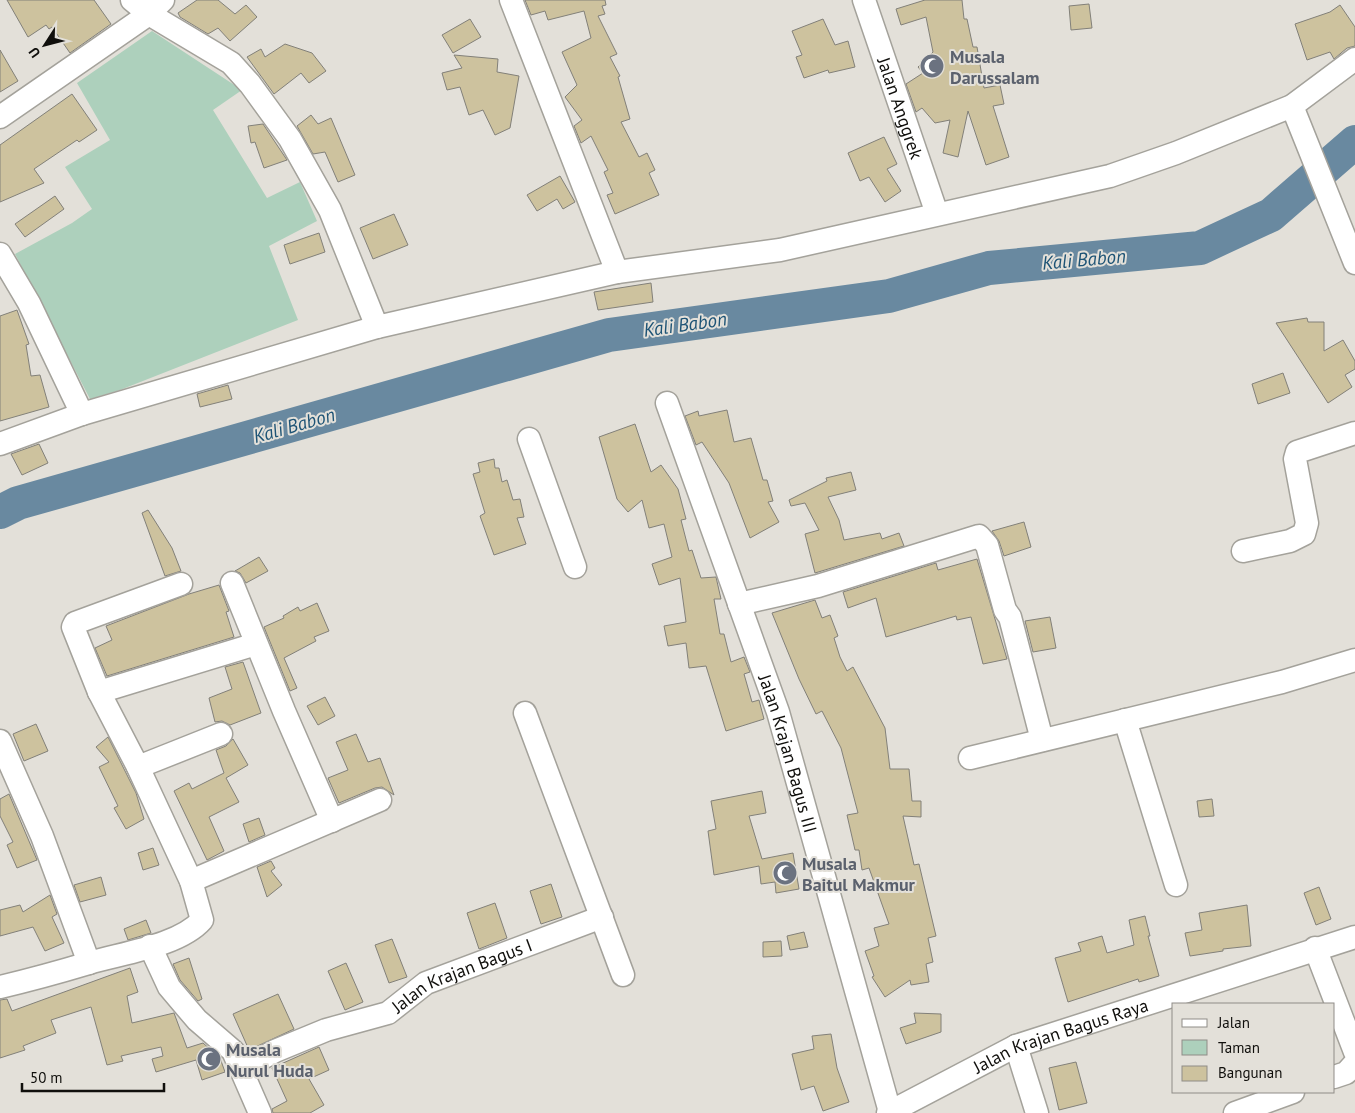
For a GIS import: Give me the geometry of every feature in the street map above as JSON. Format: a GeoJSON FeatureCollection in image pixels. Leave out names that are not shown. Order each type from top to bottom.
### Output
{"type":"FeatureCollection","features":[{"type":"Feature","properties":{"kind":"street"},"geometry":{"type":"LineString","coordinates":[[132,0],[156,7],[230,63],[250,84],[290,139],[330,210],[377,327]]}},
{"type":"Feature","properties":{"kind":"street"},"geometry":{"type":"LineString","coordinates":[[511,0],[617,272]]}},
{"type":"Feature","properties":{"kind":"street","name":"Jalan Anggrek"},"geometry":{"type":"LineString","coordinates":[[864,0],[937,214]]}},
{"type":"Feature","properties":{"kind":"street"},"geometry":{"type":"LineString","coordinates":[[0,117],[156,7]]}},
{"type":"Feature","properties":{"kind":"street"},"geometry":{"type":"LineString","coordinates":[[0,444],[82,414],[377,327],[617,272],[780,250],[1110,176],[1295,114],[1355,59]]}},
{"type":"Feature","properties":{"kind":"street"},"geometry":{"type":"LineString","coordinates":[[1295,114],[1353,249]]}},
{"type":"Feature","properties":{"kind":"street"},"geometry":{"type":"LineString","coordinates":[[0,254],[33,311],[82,414]]}},
{"type":"Feature","properties":{"kind":"street","name":"Jalan Krajan Bagus III"},"geometry":{"type":"LineString","coordinates":[[667,403],[778,712],[889,1112]]}},
{"type":"Feature","properties":{"kind":"street"},"geometry":{"type":"LineString","coordinates":[[1242,551],[1290,541],[1304,534],[1307,523],[1295,459],[1297,452],[1355,434]]}},
{"type":"Feature","properties":{"kind":"street"},"geometry":{"type":"LineString","coordinates":[[529,438],[575,567]]}},
{"type":"Feature","properties":{"kind":"street"},"geometry":{"type":"LineString","coordinates":[[739,604],[818,586],[979,536],[987,545],[1005,610],[1010,617],[1042,740]]}},
{"type":"Feature","properties":{"kind":"street"},"geometry":{"type":"LineString","coordinates":[[232,583],[256,644],[332,820]]}},
{"type":"Feature","properties":{"kind":"street"},"geometry":{"type":"LineString","coordinates":[[0,987],[57,974],[88,963],[150,946],[186,934],[202,920],[191,881],[138,767],[99,692],[74,634],[76,623],[180,584]]}},
{"type":"Feature","properties":{"kind":"street"},"geometry":{"type":"LineString","coordinates":[[99,692],[256,644]]}},
{"type":"Feature","properties":{"kind":"street"},"geometry":{"type":"LineString","coordinates":[[970,758],[1282,682],[1355,660]]}},
{"type":"Feature","properties":{"kind":"street"},"geometry":{"type":"LineString","coordinates":[[525,713],[623,975]]}},
{"type":"Feature","properties":{"kind":"street"},"geometry":{"type":"LineString","coordinates":[[1125,720],[1176,885]]}},
{"type":"Feature","properties":{"kind":"street"},"geometry":{"type":"LineString","coordinates":[[138,767],[221,734]]}},
{"type":"Feature","properties":{"kind":"street"},"geometry":{"type":"LineString","coordinates":[[0,741],[42,836],[88,963]]}},
{"type":"Feature","properties":{"kind":"street"},"geometry":{"type":"LineString","coordinates":[[191,881],[380,800]]}},
{"type":"Feature","properties":{"kind":"street","name":"Jalan Krajan Bagus I"},"geometry":{"type":"LineString","coordinates":[[242,1069],[275,1051],[326,1030],[388,1013],[426,982],[602,917]]}},
{"type":"Feature","properties":{"kind":"street","name":"Jalan Krajan Bagus Raya"},"geometry":{"type":"LineString","coordinates":[[889,1112],[1016,1046],[1315,948],[1355,937]]}},
{"type":"Feature","properties":{"kind":"street"},"geometry":{"type":"LineString","coordinates":[[150,946],[169,987],[197,1020],[233,1051],[260,1113]]}},
{"type":"Feature","properties":{"kind":"street"},"geometry":{"type":"LineString","coordinates":[[1315,948],[1355,1052]]}},
{"type":"Feature","properties":{"kind":"street"},"geometry":{"type":"LineString","coordinates":[[1016,1046],[1037,1113]]}},
{"type":"Feature","properties":{"kind":"street"},"geometry":{"type":"LineString","coordinates":[[1335,1077],[1346,1072],[1355,1063]]}},
{"type":"Feature","properties":{"kind":"street"},"geometry":{"type":"LineString","coordinates":[[1235,1113],[1290,1093]]}},
{"type":"Feature","properties":{"kind":"green space"},"geometry":{"type":"Polygon","coordinates":[[[152,31],[242,90],[213,110],[267,198],[300,182],[317,221],[269,246],[298,320],[120,390],[90,399],[15,254],[72,223],[92,209],[65,167],[110,140],[77,83],[152,31]]]}},
{"type":"Feature","properties":{"kind":"building"},"geometry":{"type":"Polygon","coordinates":[[[7,0],[94,0],[111,24],[70,53],[52,27],[49,29],[46,25],[28,37],[7,0]]]}},
{"type":"Feature","properties":{"kind":"building"},"geometry":{"type":"Polygon","coordinates":[[[197,0],[218,0],[235,14],[246,5],[257,17],[230,41],[218,28],[208,34],[180,17],[178,13],[197,0]]]}},
{"type":"Feature","properties":{"kind":"building"},"geometry":{"type":"Polygon","coordinates":[[[525,0],[605,0],[606,5],[602,6],[605,14],[598,16],[617,54],[610,57],[620,76],[618,77],[630,119],[621,122],[639,157],[647,153],[655,170],[649,173],[659,195],[615,214],[607,195],[613,193],[604,172],[608,170],[591,136],[581,143],[574,126],[582,120],[565,97],[577,85],[562,52],[591,38],[584,11],[548,20],[545,11],[531,15],[525,0]]]}},
{"type":"Feature","properties":{"kind":"building"},"geometry":{"type":"Polygon","coordinates":[[[925,0],[962,0],[964,19],[967,19],[973,47],[977,47],[984,88],[1000,85],[1004,104],[993,106],[1009,157],[986,165],[968,111],[958,157],[943,153],[950,120],[935,123],[922,108],[916,112],[906,84],[923,73],[918,67],[933,52],[926,17],[901,25],[896,9],[925,0]]]}},
{"type":"Feature","properties":{"kind":"building"},"geometry":{"type":"Polygon","coordinates":[[[1089,4],[1092,28],[1071,30],[1069,6],[1089,4]]]}},
{"type":"Feature","properties":{"kind":"building"},"geometry":{"type":"Polygon","coordinates":[[[1340,5],[1355,27],[1355,46],[1347,48],[1334,59],[1330,52],[1307,60],[1295,24],[1330,12],[1340,5]]]}},
{"type":"Feature","properties":{"kind":"building"},"geometry":{"type":"Polygon","coordinates":[[[470,19],[481,37],[453,53],[442,35],[470,19]]]}},
{"type":"Feature","properties":{"kind":"building"},"geometry":{"type":"Polygon","coordinates":[[[823,19],[835,45],[848,41],[855,67],[829,73],[828,70],[804,78],[796,57],[802,55],[792,31],[823,19]]]}},
{"type":"Feature","properties":{"kind":"building"},"geometry":{"type":"Polygon","coordinates":[[[285,44],[312,53],[326,71],[309,83],[301,73],[274,94],[247,57],[261,49],[265,57],[285,44]]]}},
{"type":"Feature","properties":{"kind":"building"},"geometry":{"type":"Polygon","coordinates":[[[0,50],[18,81],[0,92],[0,50]]]}},
{"type":"Feature","properties":{"kind":"building"},"geometry":{"type":"Polygon","coordinates":[[[454,55],[498,59],[497,72],[519,76],[510,128],[495,135],[483,110],[469,115],[460,87],[447,90],[442,73],[462,68],[454,55]]]}},
{"type":"Feature","properties":{"kind":"building"},"geometry":{"type":"Polygon","coordinates":[[[72,94],[97,130],[79,142],[77,140],[34,169],[44,183],[0,202],[0,145],[72,94]]]}},
{"type":"Feature","properties":{"kind":"building"},"geometry":{"type":"Polygon","coordinates":[[[311,115],[318,124],[331,118],[355,175],[338,182],[325,152],[313,154],[297,126],[311,115]]]}},
{"type":"Feature","properties":{"kind":"building"},"geometry":{"type":"Polygon","coordinates":[[[263,124],[287,160],[264,168],[255,142],[251,143],[248,126],[263,124]]]}},
{"type":"Feature","properties":{"kind":"building"},"geometry":{"type":"Polygon","coordinates":[[[884,137],[897,164],[887,169],[901,191],[885,202],[869,177],[860,181],[848,153],[884,137]]]}},
{"type":"Feature","properties":{"kind":"building"},"geometry":{"type":"Polygon","coordinates":[[[560,176],[575,202],[563,209],[557,199],[537,211],[527,195],[560,176]]]}},
{"type":"Feature","properties":{"kind":"building"},"geometry":{"type":"Polygon","coordinates":[[[55,196],[64,209],[25,237],[15,224],[55,196]]]}},
{"type":"Feature","properties":{"kind":"building"},"geometry":{"type":"Polygon","coordinates":[[[394,214],[408,245],[373,259],[360,228],[394,214]]]}},
{"type":"Feature","properties":{"kind":"building"},"geometry":{"type":"Polygon","coordinates":[[[319,233],[325,252],[290,264],[284,245],[319,233]]]}},
{"type":"Feature","properties":{"kind":"building"},"geometry":{"type":"Polygon","coordinates":[[[651,283],[653,302],[598,310],[594,292],[651,283]]]}},
{"type":"Feature","properties":{"kind":"building"},"geometry":{"type":"Polygon","coordinates":[[[17,310],[29,344],[26,345],[31,376],[40,375],[49,407],[0,421],[0,316],[17,310]]]}},
{"type":"Feature","properties":{"kind":"building"},"geometry":{"type":"Polygon","coordinates":[[[1307,318],[1308,322],[1324,322],[1324,351],[1343,340],[1355,361],[1355,369],[1345,375],[1352,387],[1328,403],[1276,323],[1307,318]]]}},
{"type":"Feature","properties":{"kind":"building"},"geometry":{"type":"Polygon","coordinates":[[[1283,373],[1290,393],[1258,404],[1252,384],[1283,373]]]}},
{"type":"Feature","properties":{"kind":"building"},"geometry":{"type":"Polygon","coordinates":[[[228,385],[232,399],[200,407],[197,394],[228,385]]]}},
{"type":"Feature","properties":{"kind":"building"},"geometry":{"type":"Polygon","coordinates":[[[727,410],[734,442],[751,438],[763,480],[767,480],[773,501],[768,502],[779,522],[750,538],[729,483],[702,442],[696,445],[685,416],[698,411],[699,416],[727,410]]]}},
{"type":"Feature","properties":{"kind":"building"},"geometry":{"type":"Polygon","coordinates":[[[635,424],[651,472],[661,465],[678,489],[686,519],[681,520],[689,551],[692,550],[701,578],[716,577],[721,599],[714,599],[720,634],[724,634],[731,662],[744,657],[750,672],[744,674],[752,702],[759,700],[764,719],[726,731],[706,666],[689,668],[686,643],[668,646],[664,626],[686,622],[680,578],[659,585],[652,564],[672,557],[664,524],[649,528],[642,500],[628,512],[617,499],[599,437],[635,424]]]}},
{"type":"Feature","properties":{"kind":"building"},"geometry":{"type":"Polygon","coordinates":[[[39,444],[48,463],[22,475],[11,454],[39,444]]]}},
{"type":"Feature","properties":{"kind":"building"},"geometry":{"type":"Polygon","coordinates":[[[494,459],[495,468],[499,468],[502,482],[507,480],[513,500],[520,499],[524,517],[517,518],[526,544],[494,555],[480,516],[485,513],[473,474],[480,472],[478,463],[494,459]]]}},
{"type":"Feature","properties":{"kind":"building"},"geometry":{"type":"Polygon","coordinates":[[[851,472],[856,490],[828,497],[839,520],[844,540],[880,533],[882,539],[899,533],[904,546],[815,573],[805,534],[819,530],[805,503],[791,506],[789,500],[827,481],[826,478],[851,472]]]}},
{"type":"Feature","properties":{"kind":"building"},"geometry":{"type":"Polygon","coordinates":[[[148,510],[172,548],[181,571],[165,576],[142,513],[148,510]]]}},
{"type":"Feature","properties":{"kind":"building"},"geometry":{"type":"Polygon","coordinates":[[[1024,522],[1031,547],[1004,556],[999,541],[992,531],[1024,522]]]}},
{"type":"Feature","properties":{"kind":"building"},"geometry":{"type":"Polygon","coordinates":[[[259,557],[268,571],[246,583],[240,573],[235,571],[259,557]]]}},
{"type":"Feature","properties":{"kind":"building"},"geometry":{"type":"Polygon","coordinates":[[[977,559],[1007,659],[983,664],[971,617],[957,620],[956,616],[886,637],[876,598],[848,608],[843,592],[936,563],[938,570],[977,559]]]}},
{"type":"Feature","properties":{"kind":"building"},"geometry":{"type":"Polygon","coordinates":[[[219,585],[229,611],[226,612],[234,637],[107,676],[95,648],[112,640],[106,626],[189,594],[219,585]]]}},
{"type":"Feature","properties":{"kind":"building"},"geometry":{"type":"Polygon","coordinates":[[[815,600],[822,618],[830,615],[838,636],[834,638],[847,671],[853,667],[885,728],[890,769],[909,769],[912,801],[921,801],[921,817],[903,816],[914,865],[919,864],[936,936],[928,938],[933,962],[926,964],[929,982],[911,985],[910,980],[885,997],[872,977],[874,976],[865,951],[879,946],[874,928],[889,924],[869,868],[862,870],[859,850],[855,850],[847,815],[858,813],[841,748],[822,711],[816,714],[799,679],[772,613],[815,600]]]}},
{"type":"Feature","properties":{"kind":"building"},"geometry":{"type":"Polygon","coordinates":[[[317,603],[329,631],[314,637],[316,641],[284,658],[297,688],[290,691],[264,627],[284,618],[283,616],[298,607],[300,611],[317,603]]]}},
{"type":"Feature","properties":{"kind":"building"},"geometry":{"type":"Polygon","coordinates":[[[1050,617],[1056,648],[1033,652],[1025,621],[1050,617]]]}},
{"type":"Feature","properties":{"kind":"building"},"geometry":{"type":"Polygon","coordinates":[[[243,662],[261,713],[230,725],[222,721],[215,722],[209,698],[232,689],[225,667],[243,662]]]}},
{"type":"Feature","properties":{"kind":"building"},"geometry":{"type":"Polygon","coordinates":[[[325,697],[335,716],[318,725],[307,706],[325,697]]]}},
{"type":"Feature","properties":{"kind":"building"},"geometry":{"type":"Polygon","coordinates":[[[36,724],[48,751],[24,761],[13,734],[36,724]]]}},
{"type":"Feature","properties":{"kind":"building"},"geometry":{"type":"Polygon","coordinates":[[[356,734],[368,762],[380,758],[394,795],[382,787],[375,788],[339,803],[328,778],[348,770],[336,742],[356,734]]]}},
{"type":"Feature","properties":{"kind":"building"},"geometry":{"type":"Polygon","coordinates":[[[108,737],[136,793],[144,819],[126,829],[114,808],[118,806],[99,767],[109,762],[96,747],[108,737]]]}},
{"type":"Feature","properties":{"kind":"building"},"geometry":{"type":"Polygon","coordinates":[[[233,739],[248,765],[226,778],[239,802],[209,817],[224,851],[207,860],[174,791],[189,783],[192,789],[224,773],[216,750],[226,746],[233,739]]]}},
{"type":"Feature","properties":{"kind":"building"},"geometry":{"type":"Polygon","coordinates":[[[762,791],[766,813],[749,816],[762,859],[793,853],[799,889],[776,893],[775,882],[761,884],[759,866],[714,875],[708,831],[716,829],[711,801],[762,791]]]}},
{"type":"Feature","properties":{"kind":"building"},"geometry":{"type":"Polygon","coordinates":[[[9,794],[37,860],[17,868],[7,845],[13,842],[0,816],[0,799],[9,794]]]}},
{"type":"Feature","properties":{"kind":"building"},"geometry":{"type":"Polygon","coordinates":[[[1212,799],[1214,816],[1199,817],[1197,801],[1212,799]]]}},
{"type":"Feature","properties":{"kind":"building"},"geometry":{"type":"Polygon","coordinates":[[[259,818],[265,835],[249,842],[243,824],[259,818]]]}},
{"type":"Feature","properties":{"kind":"building"},"geometry":{"type":"Polygon","coordinates":[[[153,848],[159,865],[143,870],[138,853],[153,848]]]}},
{"type":"Feature","properties":{"kind":"building"},"geometry":{"type":"Polygon","coordinates":[[[271,861],[275,868],[271,871],[282,885],[267,897],[257,867],[271,861]]]}},
{"type":"Feature","properties":{"kind":"building"},"geometry":{"type":"Polygon","coordinates":[[[101,877],[106,895],[80,902],[74,885],[101,877]]]}},
{"type":"Feature","properties":{"kind":"building"},"geometry":{"type":"Polygon","coordinates":[[[551,884],[562,917],[541,924],[530,891],[551,884]]]}},
{"type":"Feature","properties":{"kind":"building"},"geometry":{"type":"Polygon","coordinates":[[[1319,887],[1331,919],[1316,925],[1304,893],[1319,887]]]}},
{"type":"Feature","properties":{"kind":"building"},"geometry":{"type":"Polygon","coordinates":[[[50,895],[57,914],[52,917],[64,943],[45,951],[33,927],[0,936],[0,910],[20,905],[23,912],[50,895]]]}},
{"type":"Feature","properties":{"kind":"building"},"geometry":{"type":"Polygon","coordinates":[[[495,903],[507,938],[479,949],[467,913],[495,903]]]}},
{"type":"Feature","properties":{"kind":"building"},"geometry":{"type":"Polygon","coordinates":[[[1247,905],[1251,946],[1223,949],[1223,951],[1190,956],[1185,933],[1202,930],[1199,913],[1247,905]]]}},
{"type":"Feature","properties":{"kind":"building"},"geometry":{"type":"Polygon","coordinates":[[[1145,916],[1150,936],[1148,936],[1159,976],[1139,982],[1138,979],[1068,1002],[1055,958],[1081,951],[1078,943],[1102,936],[1107,953],[1134,945],[1129,920],[1145,916]]]}},
{"type":"Feature","properties":{"kind":"building"},"geometry":{"type":"Polygon","coordinates":[[[146,920],[151,933],[128,940],[124,929],[146,920]]]}},
{"type":"Feature","properties":{"kind":"building"},"geometry":{"type":"Polygon","coordinates":[[[804,932],[808,947],[790,950],[787,936],[804,932]]]}},
{"type":"Feature","properties":{"kind":"building"},"geometry":{"type":"Polygon","coordinates":[[[392,939],[407,977],[389,983],[375,945],[392,939]]]}},
{"type":"Feature","properties":{"kind":"building"},"geometry":{"type":"Polygon","coordinates":[[[781,941],[782,956],[763,957],[763,942],[781,941]]]}},
{"type":"Feature","properties":{"kind":"building"},"geometry":{"type":"Polygon","coordinates":[[[189,958],[202,999],[198,1001],[180,980],[173,964],[189,958]]]}},
{"type":"Feature","properties":{"kind":"building"},"geometry":{"type":"Polygon","coordinates":[[[346,963],[363,1002],[345,1010],[328,971],[346,963]]]}},
{"type":"Feature","properties":{"kind":"building"},"geometry":{"type":"Polygon","coordinates":[[[130,968],[138,992],[127,996],[132,1023],[174,1013],[187,1048],[203,1043],[220,1058],[225,1072],[202,1080],[196,1060],[156,1072],[152,1059],[163,1056],[161,1047],[121,1056],[123,1061],[107,1065],[91,1007],[51,1020],[56,1033],[23,1046],[25,1050],[0,1058],[0,1000],[7,999],[12,1011],[130,968]]]}},
{"type":"Feature","properties":{"kind":"building"},"geometry":{"type":"Polygon","coordinates":[[[278,994],[294,1029],[249,1050],[233,1014],[278,994]]]}},
{"type":"Feature","properties":{"kind":"building"},"geometry":{"type":"Polygon","coordinates":[[[914,1013],[941,1014],[941,1032],[906,1044],[900,1028],[916,1023],[914,1013]]]}},
{"type":"Feature","properties":{"kind":"building"},"geometry":{"type":"Polygon","coordinates":[[[831,1034],[837,1068],[849,1102],[823,1111],[814,1086],[801,1090],[792,1054],[814,1049],[812,1036],[831,1034]]]}},
{"type":"Feature","properties":{"kind":"building"},"geometry":{"type":"Polygon","coordinates":[[[319,1047],[329,1070],[309,1079],[324,1105],[310,1113],[273,1113],[272,1109],[287,1101],[272,1068],[319,1047]]]}},
{"type":"Feature","properties":{"kind":"building"},"geometry":{"type":"Polygon","coordinates":[[[1076,1062],[1087,1103],[1059,1110],[1049,1068],[1076,1062]]]}},
{"type":"Feature","properties":{"kind":"waterway","name":"Kali Babon"},"geometry":{"type":"LineString","coordinates":[[0,512],[18,503],[609,335],[889,296],[989,268],[1200,248],[1271,215],[1355,142]]}},
{"type":"Feature","properties":{"kind":"place","name":"Musala Darussalam"},"geometry":{"type":"Point","coordinates":[932,66]}},
{"type":"Feature","properties":{"kind":"place","name":"Musala Baitul Makmur"},"geometry":{"type":"Point","coordinates":[785,873]}},
{"type":"Feature","properties":{"kind":"place","name":"Musala Nurul Huda"},"geometry":{"type":"Point","coordinates":[209,1059]}}]}
